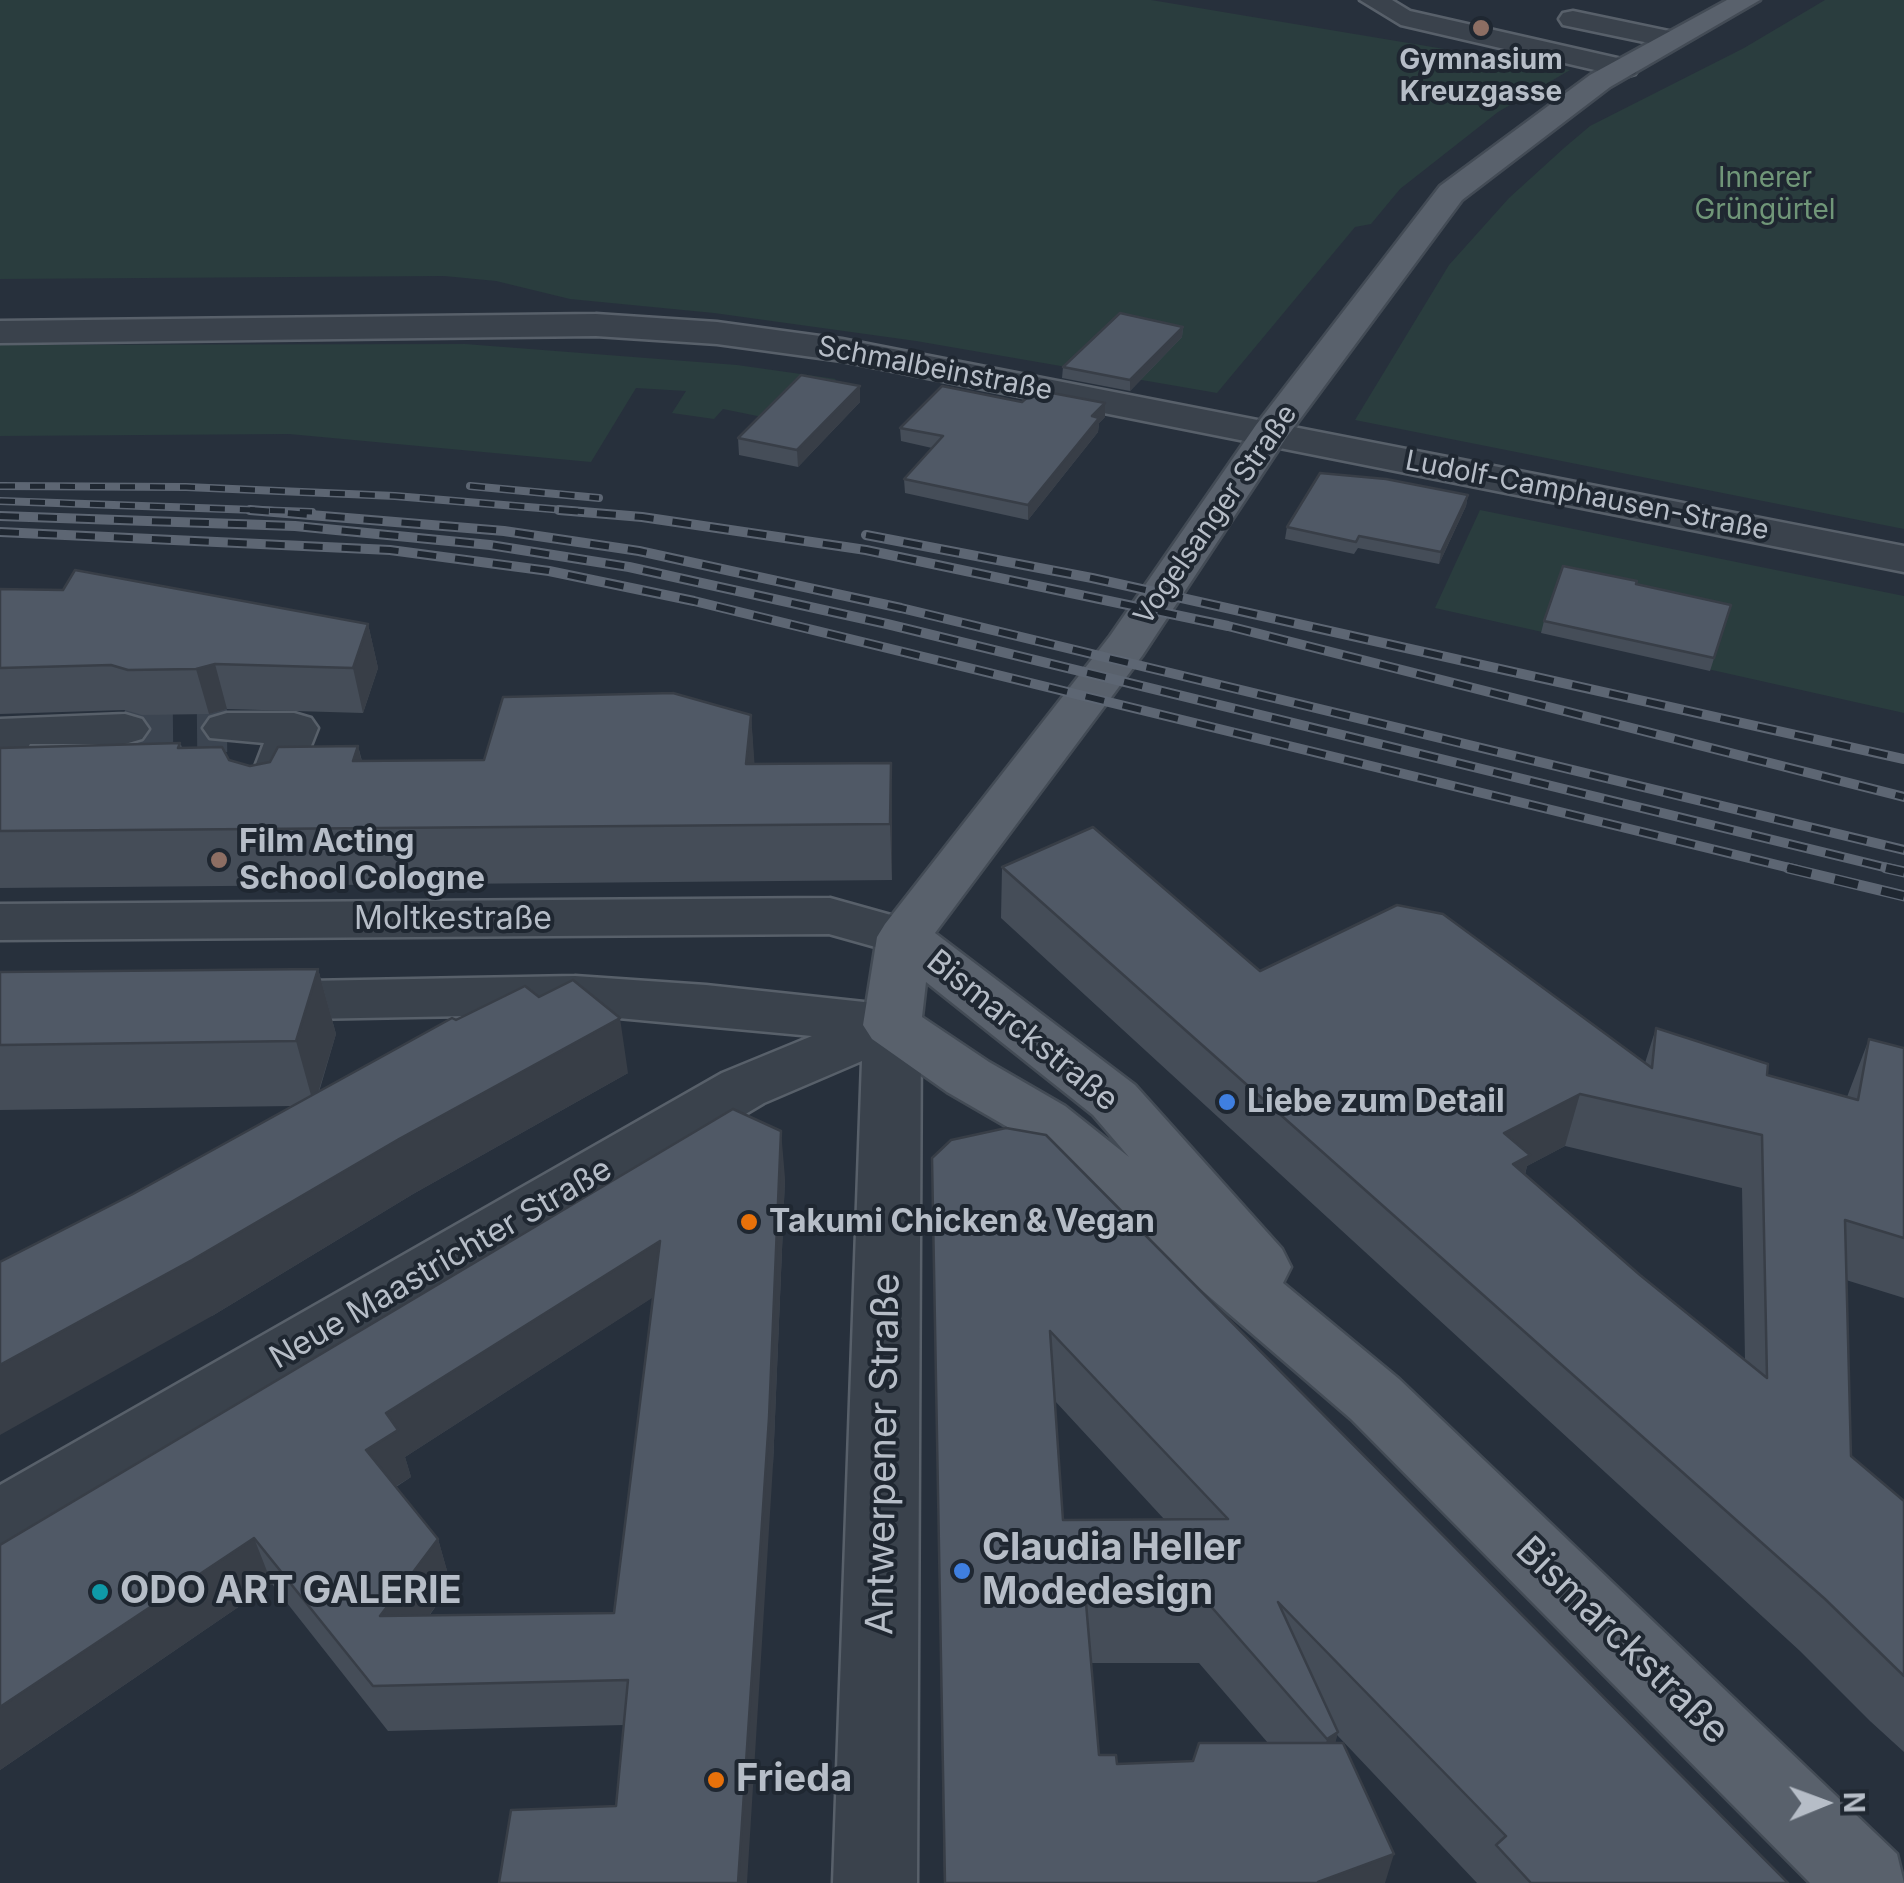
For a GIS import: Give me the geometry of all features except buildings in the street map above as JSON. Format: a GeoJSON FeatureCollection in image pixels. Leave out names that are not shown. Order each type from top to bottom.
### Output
{"type":"FeatureCollection","features":[{"type":"Feature","properties":{"kind":"main road","name":"Vogelsanger Straße"},"geometry":{"type":"LineString","coordinates":[[892,1026],[904,937],[1126,646],[1270,433],[1451,193],[1544,120],[1625,68],[1747,0]]}},
{"type":"Feature","properties":{"kind":"main road","name":"Bismarckstraße"},"geometry":{"type":"LineString","coordinates":[[904,937],[1114,1100],[1375,1399],[1868,1883]]}},
{"type":"Feature","properties":{"kind":"main road","name":"Bismarckstraße"},"geometry":{"type":"LineString","coordinates":[[892,1026],[968,1078],[1044,1121],[1375,1399]]}},
{"type":"Feature","properties":{"kind":"street"},"geometry":{"type":"LineString","coordinates":[[1373,0],[1401,18],[1625,68]]}},
{"type":"Feature","properties":{"kind":"street"},"geometry":{"type":"LineString","coordinates":[[1562,12],[1673,40]]}},
{"type":"Feature","properties":{"kind":"street","name":"Schmalbeinstraße"},"geometry":{"type":"LineString","coordinates":[[20,298],[481,298],[596,325]]}},
{"type":"Feature","properties":{"kind":"street","name":"Schmalbeinstraße"},"geometry":{"type":"LineString","coordinates":[[0,332],[596,325],[717,333],[842,350],[1270,433]]}},
{"type":"Feature","properties":{"kind":"street","name":"Ludolf-Camphausen-Straße"},"geometry":{"type":"LineString","coordinates":[[1270,433],[1904,559]]}},
{"type":"Feature","properties":{"kind":"street"},"geometry":{"type":"LineString","coordinates":[[227,728],[294,728],[266,802]]}},
{"type":"Feature","properties":{"kind":"street"},"geometry":{"type":"LineString","coordinates":[[0,754],[13,730],[126,729]]}},
{"type":"Feature","properties":{"kind":"street","name":"Moltkestraße"},"geometry":{"type":"LineString","coordinates":[[0,922],[227,903],[830,916],[904,937]]}},
{"type":"Feature","properties":{"kind":"street"},"geometry":{"type":"LineString","coordinates":[[198,1002],[575,995],[706,1004],[892,1026]]}},
{"type":"Feature","properties":{"kind":"street","name":"Neue Maastrichter Straße"},"geometry":{"type":"LineString","coordinates":[[0,1522],[743,1088],[892,1026]]}},
{"type":"Feature","properties":{"kind":"street","name":"Antwerpener Straße"},"geometry":{"type":"LineString","coordinates":[[875,1883],[892,1026]]}},
{"type":"Feature","properties":{"kind":"green space"},"geometry":{"type":"Polygon","coordinates":[[[0,0],[1151,0],[1570,70],[1498,112],[1400,189],[1371,224],[1355,227],[1217,393],[916,341],[714,313],[570,299],[496,281],[444,276],[0,279],[0,0]]]}},
{"type":"Feature","properties":{"kind":"green space","name":"Innerer Grüngürtel"},"geometry":{"type":"Polygon","coordinates":[[[1825,0],[1904,0],[1904,529],[1355,420],[1449,265],[1509,198],[1564,148],[1590,126],[1744,48],[1825,0]]]}},
{"type":"Feature","properties":{"kind":"green space"},"geometry":{"type":"Polygon","coordinates":[[[465,344],[737,365],[836,379],[820,394],[772,419],[723,409],[714,419],[672,413],[686,391],[636,388],[591,462],[289,434],[0,436],[0,345],[465,344]]]}},
{"type":"Feature","properties":{"kind":"green space"},"geometry":{"type":"Polygon","coordinates":[[[1480,510],[1904,596],[1904,713],[1435,608],[1480,510]]]}},
{"type":"Feature","properties":{"kind":"tunnel"},"geometry":{"type":"LineString","coordinates":[[125,729],[227,728]]}},
{"type":"Feature","properties":{"kind":"railway"},"geometry":{"type":"LineString","coordinates":[[0,486],[186,487],[395,496],[588,512]]}},
{"type":"Feature","properties":{"kind":"railway"},"geometry":{"type":"LineString","coordinates":[[470,486],[599,498]]}},
{"type":"Feature","properties":{"kind":"railway"},"geometry":{"type":"LineString","coordinates":[[0,501],[312,512]]}},
{"type":"Feature","properties":{"kind":"railway"},"geometry":{"type":"LineString","coordinates":[[250,510],[504,531],[639,551],[901,608],[1904,850]]}},
{"type":"Feature","properties":{"kind":"railway"},"geometry":{"type":"LineString","coordinates":[[559,510],[642,517],[866,550],[1228,626],[1904,797]]}},
{"type":"Feature","properties":{"kind":"railway"},"geometry":{"type":"LineString","coordinates":[[0,516],[295,526],[490,545],[629,567],[887,624],[1896,870]]}},
{"type":"Feature","properties":{"kind":"railway"},"geometry":{"type":"LineString","coordinates":[[0,532],[390,550],[549,571],[694,601],[1798,870]]}},
{"type":"Feature","properties":{"kind":"railway"},"geometry":{"type":"LineString","coordinates":[[866,535],[1092,578],[1904,759]]}},
{"type":"Feature","properties":{"kind":"railway"},"geometry":{"type":"LineString","coordinates":[[1788,868],[1904,896]]}},
{"type":"Feature","properties":{"kind":"railway"},"geometry":{"type":"LineString","coordinates":[[1886,868],[1904,872]]}},
{"type":"Feature","properties":{"kind":"place","name":"Gymnasium Kreuzgasse"},"geometry":{"type":"Point","coordinates":[1481,28]}},
{"type":"Feature","properties":{"kind":"place","name":"Film Acting School Cologne"},"geometry":{"type":"Point","coordinates":[219,860]}},
{"type":"Feature","properties":{"kind":"place","name":"Liebe zum Detail"},"geometry":{"type":"Point","coordinates":[1227,1102]}},
{"type":"Feature","properties":{"kind":"place","name":"Takumi Chicken & Vegan"},"geometry":{"type":"Point","coordinates":[749,1222]}},
{"type":"Feature","properties":{"kind":"place","name":"Claudia Heller Modedesign"},"geometry":{"type":"Point","coordinates":[962,1571]}},
{"type":"Feature","properties":{"kind":"place","name":"ODO ART GALERIE"},"geometry":{"type":"Point","coordinates":[100,1592]}},
{"type":"Feature","properties":{"kind":"place","name":"Frieda"},"geometry":{"type":"Point","coordinates":[716,1780]}}]}
